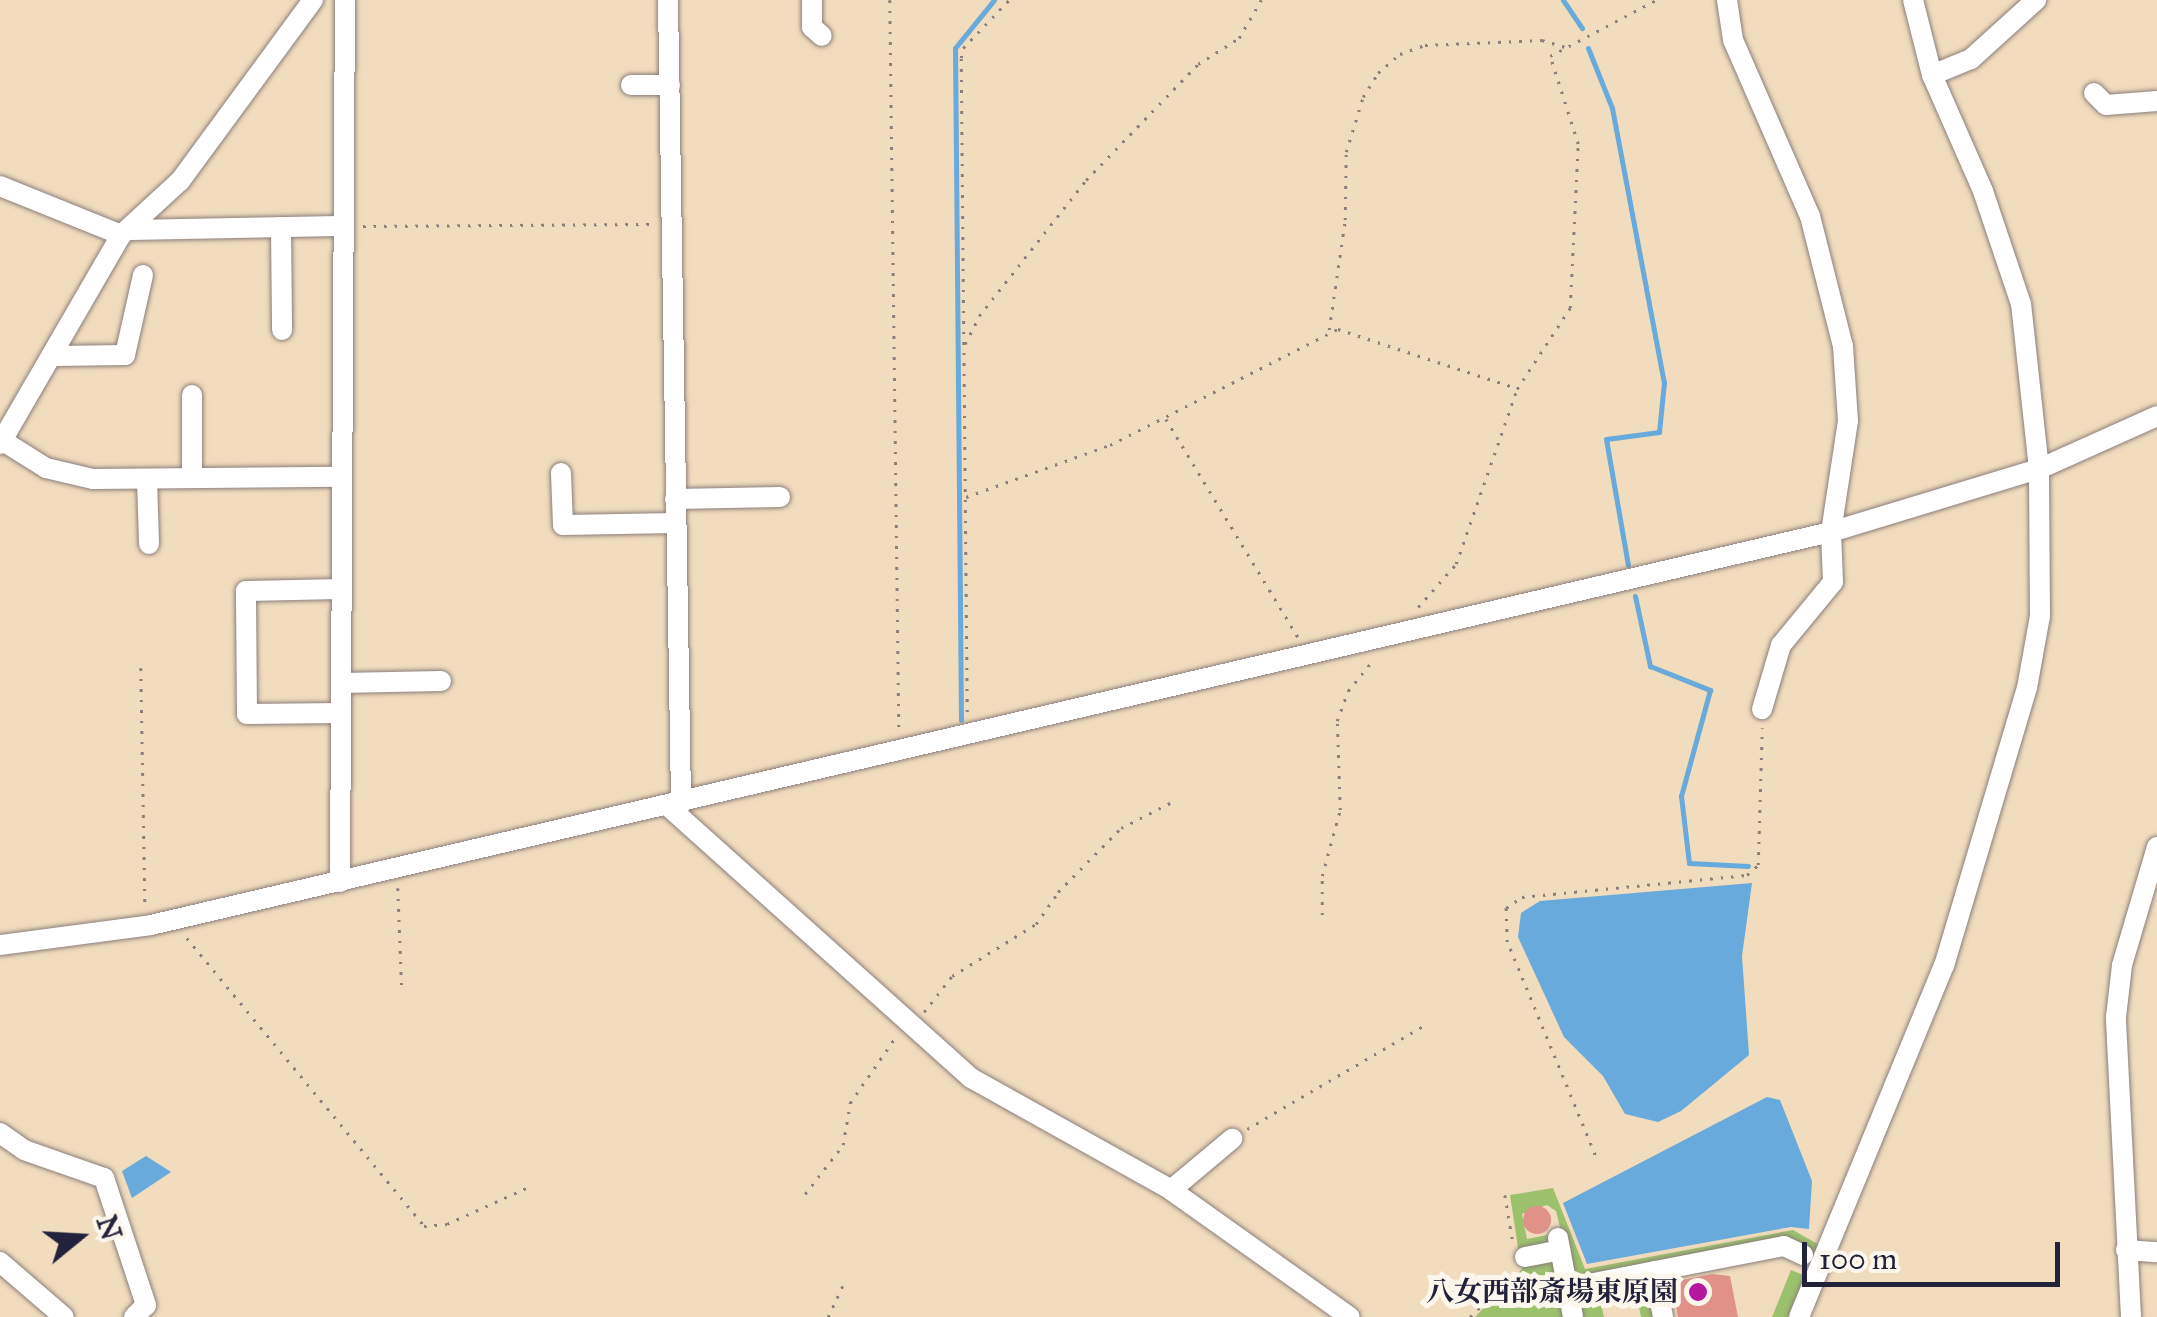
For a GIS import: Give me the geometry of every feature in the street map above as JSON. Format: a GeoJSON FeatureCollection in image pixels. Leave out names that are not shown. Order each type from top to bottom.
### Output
{"type":"FeatureCollection","features":[{"type":"Feature","properties":{"kind":"street"},"geometry":{"type":"LineString","coordinates":[[313,0],[180,181],[125,232],[54,356],[9,413],[1,443],[74,477],[342,477]]}},
{"type":"Feature","properties":{"kind":"street"},"geometry":{"type":"LineString","coordinates":[[340,882],[345,0]]}},
{"type":"Feature","properties":{"kind":"street"},"geometry":{"type":"LineString","coordinates":[[668,0],[674,224],[675,805],[972,1078],[1171,1190],[1350,1317]]}},
{"type":"Feature","properties":{"kind":"street"},"geometry":{"type":"LineString","coordinates":[[812,0],[812,27],[822,36]]}},
{"type":"Feature","properties":{"kind":"street"},"geometry":{"type":"LineString","coordinates":[[1727,0],[1733,40],[1810,216],[1843,346],[1848,421],[1831,532],[1833,582],[1780,645],[1762,709]]}},
{"type":"Feature","properties":{"kind":"street"},"geometry":{"type":"LineString","coordinates":[[1799,1317],[1944,966],[2003,775],[2040,616],[2039,469],[2022,304],[1983,191],[1932,75],[1913,0]]}},
{"type":"Feature","properties":{"kind":"street"},"geometry":{"type":"LineString","coordinates":[[1932,75],[1972,59],[2036,0]]}},
{"type":"Feature","properties":{"kind":"street"},"geometry":{"type":"LineString","coordinates":[[631,85],[670,86]]}},
{"type":"Feature","properties":{"kind":"street"},"geometry":{"type":"LineString","coordinates":[[2094,93],[2106,104],[2157,101]]}},
{"type":"Feature","properties":{"kind":"street"},"geometry":{"type":"LineString","coordinates":[[0,186],[125,232],[341,226]]}},
{"type":"Feature","properties":{"kind":"street"},"geometry":{"type":"LineString","coordinates":[[280,227],[282,330]]}},
{"type":"Feature","properties":{"kind":"street"},"geometry":{"type":"LineString","coordinates":[[54,356],[125,355],[143,275]]}},
{"type":"Feature","properties":{"kind":"street"},"geometry":{"type":"LineString","coordinates":[[192,395],[192,478]]}},
{"type":"Feature","properties":{"kind":"street"},"geometry":{"type":"LineString","coordinates":[[0,945],[146,926],[395,870],[1831,532],[2039,469],[2157,416]]}},
{"type":"Feature","properties":{"kind":"street"},"geometry":{"type":"LineString","coordinates":[[561,473],[562,526],[676,523]]}},
{"type":"Feature","properties":{"kind":"street"},"geometry":{"type":"LineString","coordinates":[[148,479],[148,544]]}},
{"type":"Feature","properties":{"kind":"street"},"geometry":{"type":"LineString","coordinates":[[676,499],[780,497]]}},
{"type":"Feature","properties":{"kind":"street"},"geometry":{"type":"LineString","coordinates":[[341,713],[247,714],[246,591],[342,589]]}},
{"type":"Feature","properties":{"kind":"street"},"geometry":{"type":"LineString","coordinates":[[341,683],[442,681]]}},
{"type":"Feature","properties":{"kind":"street"},"geometry":{"type":"LineString","coordinates":[[2130,1317],[2116,1017],[2122,965],[2157,847]]}},
{"type":"Feature","properties":{"kind":"street"},"geometry":{"type":"LineString","coordinates":[[0,1133],[24,1150],[104,1178],[146,1305],[134,1317]]}},
{"type":"Feature","properties":{"kind":"street"},"geometry":{"type":"LineString","coordinates":[[1171,1190],[1232,1138]]}},
{"type":"Feature","properties":{"kind":"street"},"geometry":{"type":"LineString","coordinates":[[1519,1259],[1559,1244],[1572,1317]]}},
{"type":"Feature","properties":{"kind":"street"},"geometry":{"type":"LineString","coordinates":[[1568,1288],[1784,1246],[1803,1255]]}},
{"type":"Feature","properties":{"kind":"street"},"geometry":{"type":"LineString","coordinates":[[2126,1250],[2157,1252]]}},
{"type":"Feature","properties":{"kind":"street"},"geometry":{"type":"LineString","coordinates":[[0,1262],[64,1317]]}},
{"type":"Feature","properties":{"kind":"street"},"geometry":{"type":"LineString","coordinates":[[1654,1271],[1663,1317]]}},
{"type":"Feature","properties":{"kind":"path"},"geometry":{"type":"LineString","coordinates":[[890,0],[900,750]]}},
{"type":"Feature","properties":{"kind":"path"},"geometry":{"type":"LineString","coordinates":[[967,734],[962,48],[1010,0]]}},
{"type":"Feature","properties":{"kind":"path"},"geometry":{"type":"LineString","coordinates":[[965,345],[979,316],[1086,180],[1198,64],[1239,38],[1261,0]]}},
{"type":"Feature","properties":{"kind":"path"},"geometry":{"type":"LineString","coordinates":[[1322,915],[1322,876],[1340,810],[1337,721],[1392,636],[1456,564],[1517,388],[1570,308],[1578,144],[1550,56],[1656,0]]}},
{"type":"Feature","properties":{"kind":"path"},"geometry":{"type":"LineString","coordinates":[[1330,331],[1345,220],[1346,152],[1363,96],[1378,73],[1400,54],[1425,45],[1542,40],[1566,47]]}},
{"type":"Feature","properties":{"kind":"path"},"geometry":{"type":"LineString","coordinates":[[341,226],[674,224]]}},
{"type":"Feature","properties":{"kind":"path"},"geometry":{"type":"LineString","coordinates":[[966,497],[1085,456],[1330,331],[1517,388]]}},
{"type":"Feature","properties":{"kind":"path"},"geometry":{"type":"LineString","coordinates":[[1165,418],[1307,655]]}},
{"type":"Feature","properties":{"kind":"path"},"geometry":{"type":"LineString","coordinates":[[141,668],[146,926]]}},
{"type":"Feature","properties":{"kind":"path"},"geometry":{"type":"LineString","coordinates":[[1595,1155],[1508,942],[1506,908],[1522,897],[1748,875],[1758,865],[1762,709]]}},
{"type":"Feature","properties":{"kind":"path"},"geometry":{"type":"LineString","coordinates":[[805,1194],[843,1145],[857,1090],[910,1021],[952,976],[1036,924],[1058,892],[1122,828],[1174,800]]}},
{"type":"Feature","properties":{"kind":"path"},"geometry":{"type":"LineString","coordinates":[[395,870],[402,991]]}},
{"type":"Feature","properties":{"kind":"path"},"geometry":{"type":"LineString","coordinates":[[183,936],[193,940],[332,1122],[424,1226],[447,1224],[533,1185]]}},
{"type":"Feature","properties":{"kind":"path"},"geometry":{"type":"LineString","coordinates":[[1232,1138],[1423,1026]]}},
{"type":"Feature","properties":{"kind":"path"},"geometry":{"type":"LineString","coordinates":[[1470,1317],[1519,1259],[1505,1195]]}},
{"type":"Feature","properties":{"kind":"path"},"geometry":{"type":"LineString","coordinates":[[828,1317],[843,1285]]}},
{"type":"Feature","properties":{"kind":"green space"},"geometry":{"type":"Polygon","coordinates":[[[1553,1188],[1585,1269],[1793,1230],[1821,1246],[1818,1254],[1789,1238],[1572,1277],[1556,1211],[1547,1205],[1522,1214],[1527,1239],[1552,1234],[1555,1247],[1519,1254],[1510,1195],[1553,1188]]]}},
{"type":"Feature","properties":{"kind":"green space"},"geometry":{"type":"Polygon","coordinates":[[[1555,1253],[1567,1317],[1475,1317],[1522,1269],[1520,1261],[1555,1253]]]}},
{"type":"Feature","properties":{"kind":"green space"},"geometry":{"type":"Polygon","coordinates":[[[1791,1270],[1808,1277],[1791,1317],[1772,1317],[1791,1270]]]}},
{"type":"Feature","properties":{"kind":"green space"},"geometry":{"type":"Polygon","coordinates":[[[1634,1282],[1646,1284],[1654,1317],[1641,1317],[1634,1282]]]}},
{"type":"Feature","properties":{"kind":"green space"},"geometry":{"type":"Polygon","coordinates":[[[1598,1290],[1604,1317],[1581,1317],[1582,1294],[1598,1290]]]}},
{"type":"Feature","properties":{"kind":"water"},"geometry":{"type":"Polygon","coordinates":[[[1752,883],[1742,956],[1749,1055],[1681,1111],[1658,1122],[1625,1114],[1603,1076],[1564,1037],[1518,937],[1521,913],[1540,901],[1752,883]]]}},
{"type":"Feature","properties":{"kind":"water"},"geometry":{"type":"Polygon","coordinates":[[[1767,1097],[1780,1100],[1812,1181],[1809,1229],[1791,1227],[1587,1264],[1563,1203],[1767,1097]]]}},
{"type":"Feature","properties":{"kind":"water"},"geometry":{"type":"Polygon","coordinates":[[[146,1156],[171,1172],[132,1198],[122,1171],[146,1156]]]}},
{"type":"Feature","properties":{"kind":"building"},"geometry":{"type":"Polygon","coordinates":[[[1537,1206],[1547,1210],[1551,1220],[1547,1230],[1537,1234],[1527,1230],[1523,1220],[1527,1210],[1537,1206]]]}},
{"type":"Feature","properties":{"kind":"building","name":"八女西部斎場東原園"},"geometry":{"type":"Polygon","coordinates":[[[1712,1274],[1730,1276],[1738,1317],[1678,1317],[1672,1282],[1712,1274]]]}},
{"type":"Feature","properties":{"kind":"waterway"},"geometry":{"type":"LineString","coordinates":[[961,720],[955,48],[994,0]]}},
{"type":"Feature","properties":{"kind":"waterway"},"geometry":{"type":"LineString","coordinates":[[1563,0],[1582,28]]}},
{"type":"Feature","properties":{"kind":"waterway"},"geometry":{"type":"LineString","coordinates":[[1588,48],[1612,108],[1664,382],[1659,432],[1606,439],[1628,565]]}},
{"type":"Feature","properties":{"kind":"waterway"},"geometry":{"type":"LineString","coordinates":[[1635,596],[1650,666],[1710,690],[1681,796],[1689,863],[1748,866]]}},
{"type":"Feature","properties":{"kind":"place","name":"八女西部斎場東原園"},"geometry":{"type":"Point","coordinates":[1698,1292]}}]}
